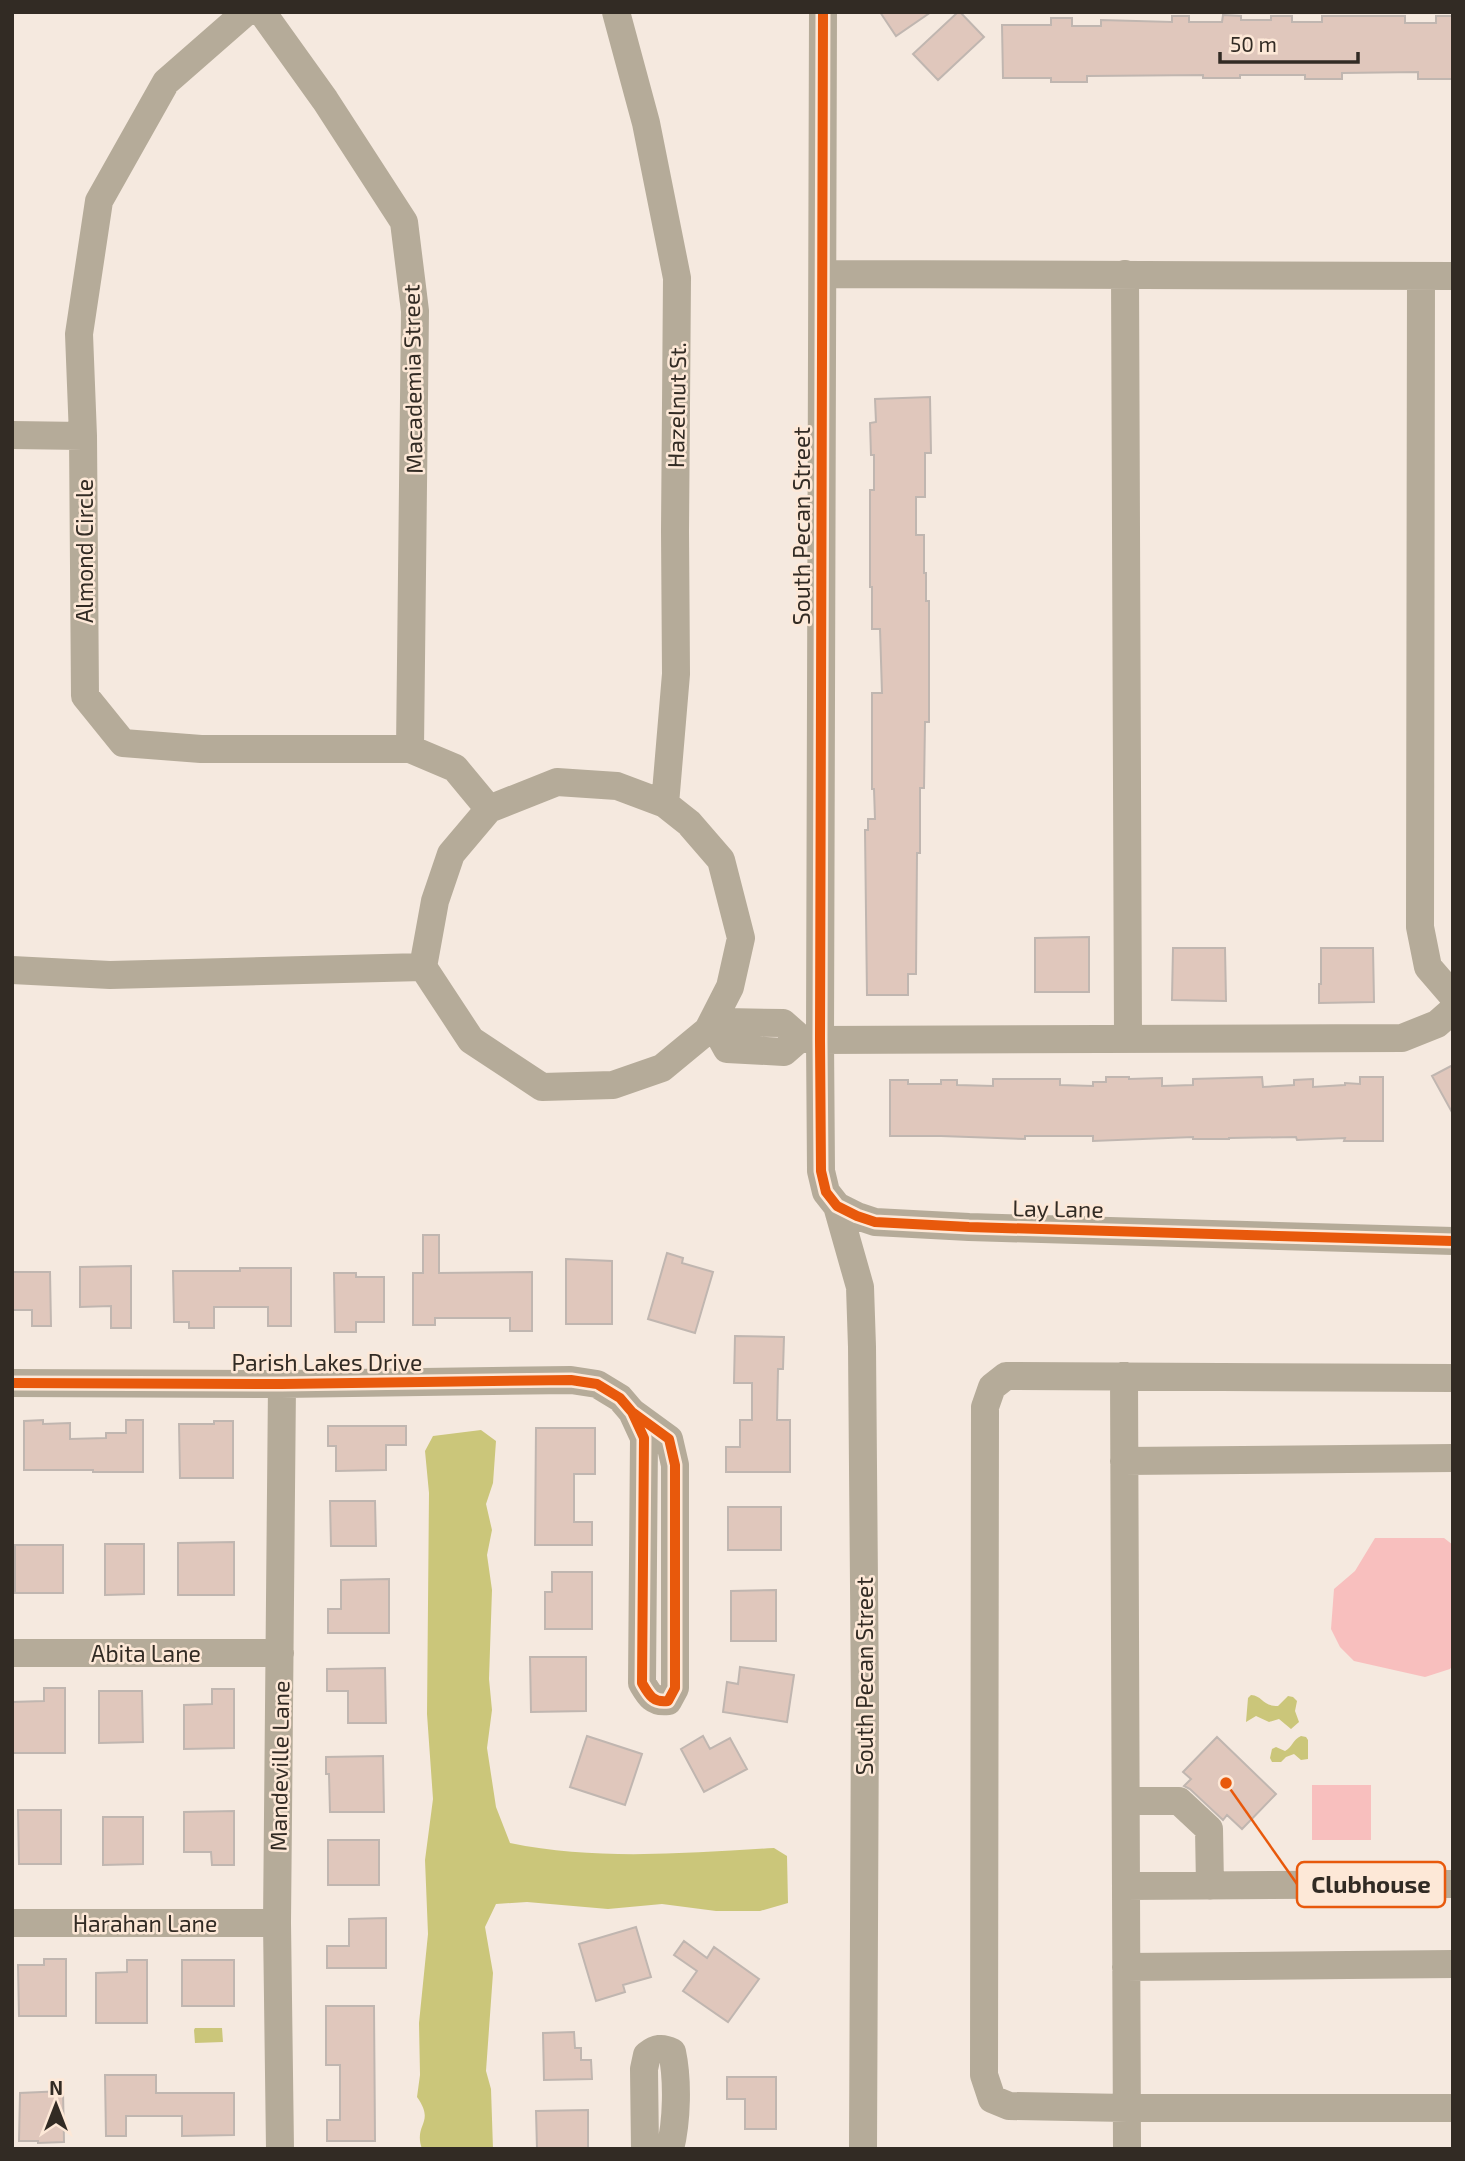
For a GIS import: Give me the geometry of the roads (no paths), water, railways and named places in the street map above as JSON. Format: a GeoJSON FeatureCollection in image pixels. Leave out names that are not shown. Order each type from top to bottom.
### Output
{"type":"FeatureCollection","features":[{"type":"Feature","properties":{"kind":"street","name":"Almond Circle"},"geometry":{"type":"LineString","coordinates":[[246,12],[166,82],[99,201],[79,334],[83,436],[85,696],[123,743],[201,749],[410,749],[455,768],[489,809]]}},
{"type":"Feature","properties":{"kind":"street","name":"Macademia Street"},"geometry":{"type":"LineString","coordinates":[[262,12],[325,100],[404,222],[415,311],[410,749]]}},
{"type":"Feature","properties":{"kind":"street","name":"Hazelnut St."},"geometry":{"type":"LineString","coordinates":[[616,12],[646,123],[677,278],[676,674],[665,804]]}},
{"type":"Feature","properties":{"kind":"street","name":"South Pecan Street"},"geometry":{"type":"LineString","coordinates":[[810,1039],[823,274],[823,12]]}},
{"type":"Feature","properties":{"kind":"street"},"geometry":{"type":"LineString","coordinates":[[823,274],[1453,276]]}},
{"type":"Feature","properties":{"kind":"street"},"geometry":{"type":"LineString","coordinates":[[1125,274],[1128,1039]]}},
{"type":"Feature","properties":{"kind":"street"},"geometry":{"type":"LineString","coordinates":[[1421,276],[1420,928],[1428,967],[1453,996]]}},
{"type":"Feature","properties":{"kind":"street"},"geometry":{"type":"LineString","coordinates":[[12,435],[83,436]]}},
{"type":"Feature","properties":{"kind":"street"},"geometry":{"type":"LineString","coordinates":[[713,1030],[730,987],[741,939],[722,860],[689,823],[665,804],[617,786],[557,782],[489,809],[451,854],[435,901],[423,967],[471,1040],[542,1087],[614,1085],[626,1081],[662,1068],[725,1022],[783,1023],[810,1039],[1402,1038],[1437,1024],[1453,1010]]}},
{"type":"Feature","properties":{"kind":"street"},"geometry":{"type":"LineString","coordinates":[[12,970],[110,975],[423,967]]}},
{"type":"Feature","properties":{"kind":"street"},"geometry":{"type":"LineString","coordinates":[[810,1039],[821,1171],[826,1192],[837,1206]]}},
{"type":"Feature","properties":{"kind":"street","name":"South Pecan Street"},"geometry":{"type":"LineString","coordinates":[[837,1206],[860,1287],[862,1347],[865,1705],[863,2149]]}},
{"type":"Feature","properties":{"kind":"street","name":"Lay Lane"},"geometry":{"type":"LineString","coordinates":[[837,1206],[875,1222],[1453,1241]]}},
{"type":"Feature","properties":{"kind":"street"},"geometry":{"type":"LineString","coordinates":[[1453,1378],[1006,1377],[992,1387],[985,1406],[984,2075],[992,2099],[1009,2106],[1453,2108]]}},
{"type":"Feature","properties":{"kind":"street"},"geometry":{"type":"LineString","coordinates":[[1124,1377],[1127,2149]]}},
{"type":"Feature","properties":{"kind":"street","name":"Parish Lakes Drive"},"geometry":{"type":"LineString","coordinates":[[12,1383],[282,1384],[571,1380],[597,1384],[620,1398],[632,1412],[669,1439],[675,1465],[675,1688],[668,1701],[660,1702],[650,1697],[642,1683],[644,1437],[632,1412]]}},
{"type":"Feature","properties":{"kind":"street","name":"Mandeville Lane"},"geometry":{"type":"LineString","coordinates":[[280,2149],[277,1923],[282,1384]]}},
{"type":"Feature","properties":{"kind":"street"},"geometry":{"type":"LineString","coordinates":[[1124,1461],[1453,1458]]}},
{"type":"Feature","properties":{"kind":"street","name":"Abita Lane"},"geometry":{"type":"LineString","coordinates":[[12,1653],[280,1653]]}},
{"type":"Feature","properties":{"kind":"street"},"geometry":{"type":"LineString","coordinates":[[1126,1801],[1179,1801],[1209,1829],[1210,1886]]}},
{"type":"Feature","properties":{"kind":"street"},"geometry":{"type":"LineString","coordinates":[[1126,1886],[1453,1884]]}},
{"type":"Feature","properties":{"kind":"street","name":"Harahan Lane"},"geometry":{"type":"LineString","coordinates":[[12,1923],[277,1923]]}},
{"type":"Feature","properties":{"kind":"street"},"geometry":{"type":"LineString","coordinates":[[1126,1967],[1453,1964]]}},
{"type":"Feature","properties":{"kind":"street"},"geometry":{"type":"LineString","coordinates":[[645,2149],[644,2069],[647,2055],[655,2049],[664,2048],[672,2052],[675,2066],[674,2133],[670,2149]]}},
{"type":"Feature","properties":{"kind":"place","name":"Clubhouse"},"geometry":{"type":"Point","coordinates":[1226,1783]}}]}
